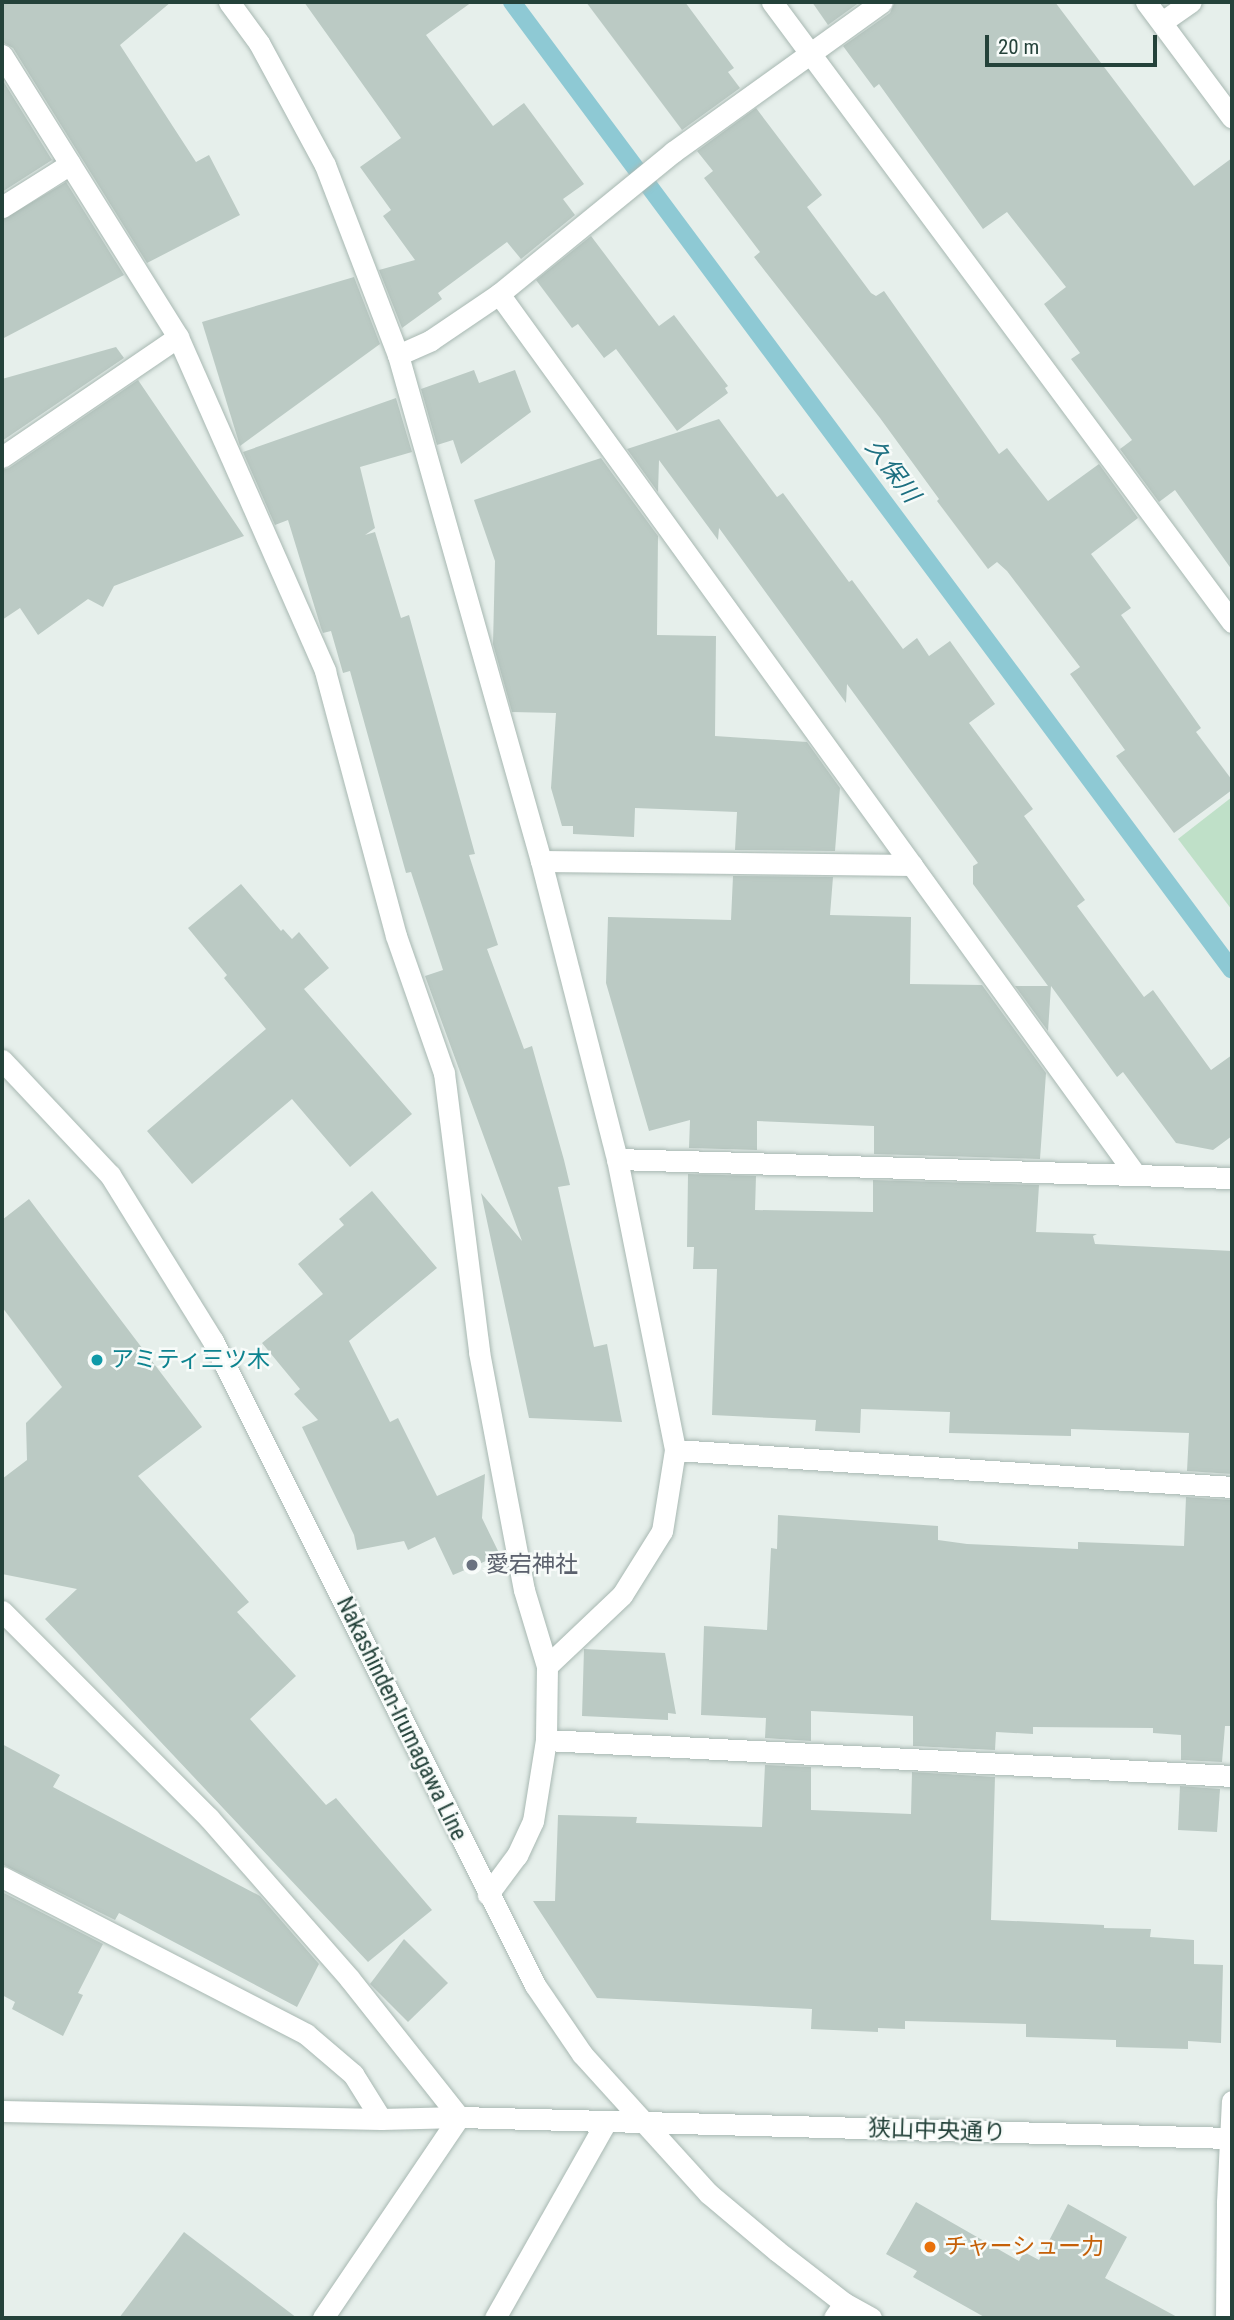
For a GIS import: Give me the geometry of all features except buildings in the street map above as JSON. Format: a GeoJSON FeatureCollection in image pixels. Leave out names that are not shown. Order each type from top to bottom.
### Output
{"type":"FeatureCollection","features":[{"type":"Feature","properties":{"kind":"street"},"geometry":{"type":"LineString","coordinates":[[229,2],[259,43],[325,165],[398,355],[541,861],[617,1159],[675,1450],[662,1531],[622,1595],[547,1666]]}},
{"type":"Feature","properties":{"kind":"street"},"geometry":{"type":"LineString","coordinates":[[772,2],[813,52],[1232,622]]}},
{"type":"Feature","properties":{"kind":"street"},"geometry":{"type":"LineString","coordinates":[[398,355],[431,340],[499,294],[673,152],[882,2]]}},
{"type":"Feature","properties":{"kind":"street"},"geometry":{"type":"LineString","coordinates":[[1146,2],[1232,118]]}},
{"type":"Feature","properties":{"kind":"street"},"geometry":{"type":"LineString","coordinates":[[1163,22],[1191,2]]}},
{"type":"Feature","properties":{"kind":"street"},"geometry":{"type":"LineString","coordinates":[[2,55],[178,337],[325,671],[396,936],[444,1073],[479,1352],[524,1590],[547,1666],[547,1741],[533,1821],[517,1855],[488,1894]]}},
{"type":"Feature","properties":{"kind":"street"},"geometry":{"type":"LineString","coordinates":[[2,207],[70,164]]}},
{"type":"Feature","properties":{"kind":"street"},"geometry":{"type":"LineString","coordinates":[[499,294],[1135,1174]]}},
{"type":"Feature","properties":{"kind":"street"},"geometry":{"type":"LineString","coordinates":[[2,457],[178,337]]}},
{"type":"Feature","properties":{"kind":"street"},"geometry":{"type":"LineString","coordinates":[[541,861],[912,865]]}},
{"type":"Feature","properties":{"kind":"street","name":"Nakashinden-Irumagawa Line"},"geometry":{"type":"LineString","coordinates":[[2,1060],[110,1175],[213,1340],[535,1985],[582,2054],[708,2193],[839,2310],[870,2318]]}},
{"type":"Feature","properties":{"kind":"street"},"geometry":{"type":"LineString","coordinates":[[617,1159],[1232,1178]]}},
{"type":"Feature","properties":{"kind":"street"},"geometry":{"type":"LineString","coordinates":[[675,1450],[1232,1487]]}},
{"type":"Feature","properties":{"kind":"street"},"geometry":{"type":"LineString","coordinates":[[2,1611],[209,1818],[349,1979],[459,2117],[323,2318]]}},
{"type":"Feature","properties":{"kind":"street"},"geometry":{"type":"LineString","coordinates":[[547,1741],[1232,1776]]}},
{"type":"Feature","properties":{"kind":"street"},"geometry":{"type":"LineString","coordinates":[[2,1877],[306,2034],[353,2074],[381,2119]]}},
{"type":"Feature","properties":{"kind":"street"},"geometry":{"type":"LineString","coordinates":[[1226,2318],[1232,2101]]}},
{"type":"Feature","properties":{"kind":"street","name":"狭山中央通り"},"geometry":{"type":"LineString","coordinates":[[2,2110],[381,2119],[459,2117],[1231,2138]]}},
{"type":"Feature","properties":{"kind":"street"},"geometry":{"type":"LineString","coordinates":[[495,2318],[606,2122]]}},
{"type":"Feature","properties":{"kind":"green space"},"geometry":{"type":"Polygon","coordinates":[[[1232,797],[1232,910],[1178,839],[1232,797]]]}},
{"type":"Feature","properties":{"kind":"waterway","name":"久保川"},"geometry":{"type":"LineString","coordinates":[[512,2],[1232,970]]}},
{"type":"Feature","properties":{"kind":"place","name":"アミティ三ツ木"},"geometry":{"type":"Point","coordinates":[97,1360]}},
{"type":"Feature","properties":{"kind":"place","name":"愛宕神社"},"geometry":{"type":"Point","coordinates":[472,1565]}},
{"type":"Feature","properties":{"kind":"place","name":"チャーシュー力"},"geometry":{"type":"Point","coordinates":[930,2247]}}]}
